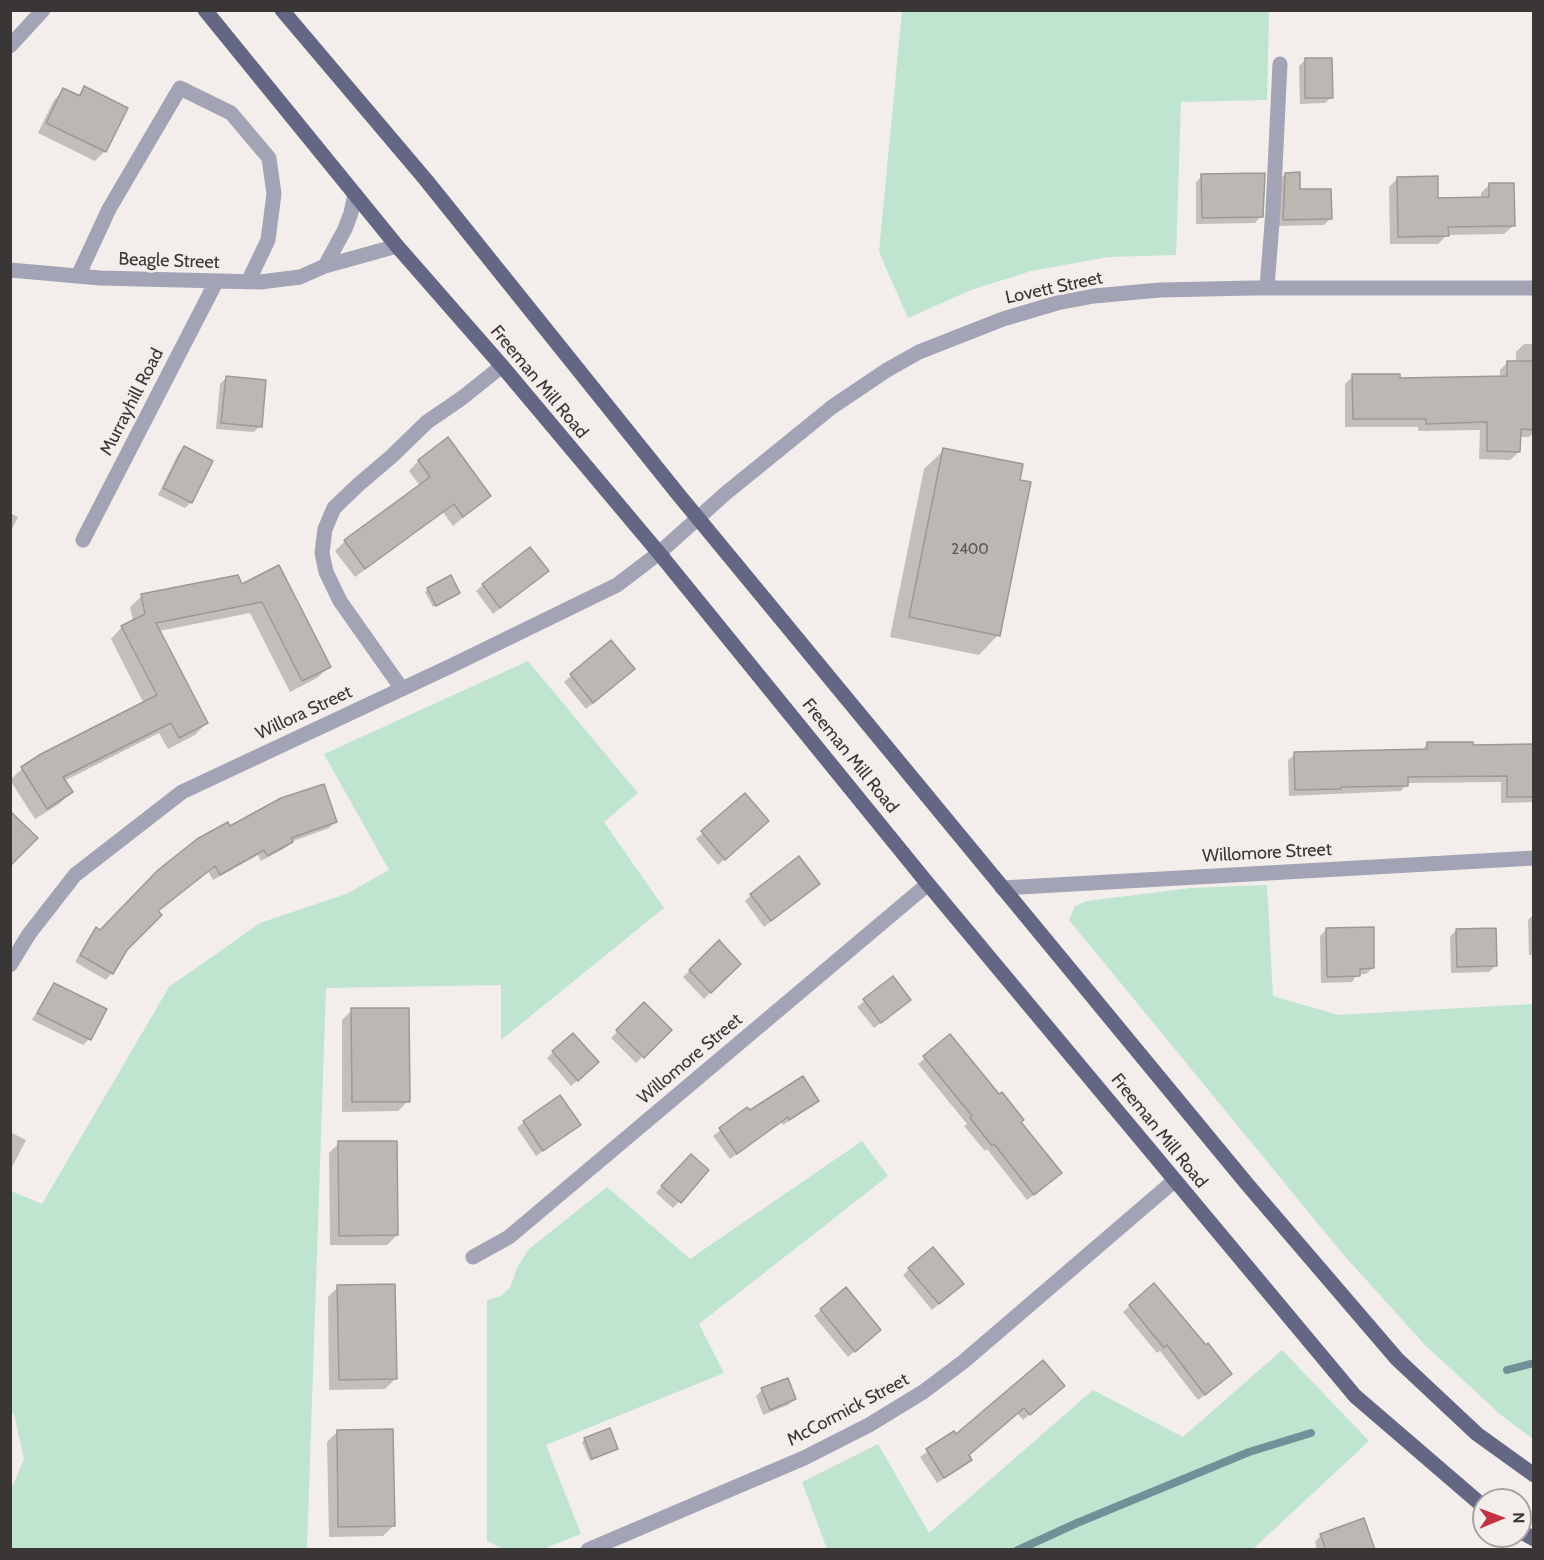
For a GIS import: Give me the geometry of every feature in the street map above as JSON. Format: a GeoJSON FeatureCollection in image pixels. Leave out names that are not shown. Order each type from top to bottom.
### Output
{"type":"FeatureCollection","features":[{"type":"Feature","properties":{"kind":"main road","name":"Freeman Mill Road"},"geometry":{"type":"LineString","coordinates":[[205,10],[397,246],[502,366],[659,553],[928,884],[1355,1396],[1472,1497]]}},
{"type":"Feature","properties":{"kind":"main road","name":"Freeman Mill Road"},"geometry":{"type":"LineString","coordinates":[[282,10],[426,180],[698,518],[1247,1184],[1397,1359],[1477,1434],[1533,1474]]}},
{"type":"Feature","properties":{"kind":"street"},"geometry":{"type":"LineString","coordinates":[[10,46],[43,10]]}},
{"type":"Feature","properties":{"kind":"street"},"geometry":{"type":"LineString","coordinates":[[1268,287],[1280,64]]}},
{"type":"Feature","properties":{"kind":"street"},"geometry":{"type":"LineString","coordinates":[[78,276],[109,209],[180,88],[231,113],[269,158],[274,194],[268,240],[248,282]]}},
{"type":"Feature","properties":{"kind":"street"},"geometry":{"type":"LineString","coordinates":[[325,266],[345,229],[355,194]]}},
{"type":"Feature","properties":{"kind":"street","name":"Beagle Street"},"geometry":{"type":"LineString","coordinates":[[10,270],[78,276],[248,282],[300,278],[325,266],[397,246]]}},
{"type":"Feature","properties":{"kind":"street","name":"Murrayhill Road"},"geometry":{"type":"LineString","coordinates":[[83,540],[216,282]]}},
{"type":"Feature","properties":{"kind":"street","name":"Lovett Street"},"geometry":{"type":"LineString","coordinates":[[659,553],[823,414],[854,391],[919,352],[962,333],[1003,319],[1057,303],[1160,290],[1268,287],[1533,288]]}},
{"type":"Feature","properties":{"kind":"street"},"geometry":{"type":"LineString","coordinates":[[402,689],[340,601],[326,572],[322,552],[325,529],[334,508],[358,485],[427,422],[502,366]]}},
{"type":"Feature","properties":{"kind":"street","name":"Willora Street"},"geometry":{"type":"LineString","coordinates":[[10,965],[29,934],[75,875],[182,792],[617,585],[659,553]]}},
{"type":"Feature","properties":{"kind":"street","name":"Willomore Street"},"geometry":{"type":"LineString","coordinates":[[1002,888],[1533,858]]}},
{"type":"Feature","properties":{"kind":"street","name":"Willomore Street"},"geometry":{"type":"LineString","coordinates":[[473,1257],[509,1237],[928,884]]}},
{"type":"Feature","properties":{"kind":"street","name":"McCormick Street"},"geometry":{"type":"LineString","coordinates":[[588,1550],[804,1458],[869,1425],[923,1392],[963,1362],[1174,1181]]}},
{"type":"Feature","properties":{"kind":"green space"},"geometry":{"type":"Polygon","coordinates":[[[902,11],[1269,11],[1267,100],[1181,102],[1176,255],[1108,257],[1031,271],[971,290],[908,318],[879,252],[902,11]]]}},
{"type":"Feature","properties":{"kind":"green space"},"geometry":{"type":"Polygon","coordinates":[[[528,661],[638,793],[604,822],[664,908],[501,1040],[501,985],[326,988],[307,1549],[11,1549],[11,1490],[24,1459],[14,1414],[10,1413],[11,1191],[42,1204],[169,987],[260,923],[346,894],[389,870],[324,754],[528,661]]]}},
{"type":"Feature","properties":{"kind":"green space"},"geometry":{"type":"Polygon","coordinates":[[[1267,885],[1273,996],[1338,1015],[1533,1004],[1533,1439],[1501,1415],[1425,1345],[1342,1253],[1069,920],[1075,906],[1087,901],[1191,888],[1267,885]]]}},
{"type":"Feature","properties":{"kind":"green space"},"geometry":{"type":"Polygon","coordinates":[[[862,1141],[888,1176],[699,1324],[724,1373],[546,1445],[581,1534],[543,1549],[503,1549],[487,1541],[487,1300],[501,1296],[510,1287],[518,1266],[529,1249],[607,1187],[690,1259],[862,1141]]]}},
{"type":"Feature","properties":{"kind":"green space"},"geometry":{"type":"Polygon","coordinates":[[[1282,1350],[1369,1441],[1253,1549],[827,1549],[802,1482],[878,1444],[929,1533],[1093,1390],[1183,1437],[1282,1350]]]}},
{"type":"Feature","properties":{"kind":"building"},"geometry":{"type":"Polygon","coordinates":[[[1305,58],[1332,58],[1333,98],[1305,98],[1305,58]]]}},
{"type":"Feature","properties":{"kind":"building"},"geometry":{"type":"Polygon","coordinates":[[[84,86],[128,108],[106,152],[46,123],[63,88],[80,96],[84,86]]]}},
{"type":"Feature","properties":{"kind":"building"},"geometry":{"type":"Polygon","coordinates":[[[1300,172],[1300,189],[1331,189],[1332,219],[1283,220],[1285,173],[1300,172]]]}},
{"type":"Feature","properties":{"kind":"building"},"geometry":{"type":"Polygon","coordinates":[[[1265,173],[1263,217],[1202,218],[1201,174],[1265,173]]]}},
{"type":"Feature","properties":{"kind":"building"},"geometry":{"type":"Polygon","coordinates":[[[1438,176],[1438,198],[1489,197],[1489,183],[1514,183],[1515,226],[1448,227],[1449,236],[1398,237],[1397,177],[1438,176]]]}},
{"type":"Feature","properties":{"kind":"building"},"geometry":{"type":"Polygon","coordinates":[[[1507,361],[1533,361],[1533,430],[1521,429],[1520,452],[1487,451],[1487,422],[1426,424],[1426,419],[1353,419],[1352,374],[1400,374],[1400,378],[1507,376],[1507,361]]]}},
{"type":"Feature","properties":{"kind":"building"},"geometry":{"type":"Polygon","coordinates":[[[226,376],[266,380],[262,427],[221,423],[226,376]]]}},
{"type":"Feature","properties":{"kind":"building"},"geometry":{"type":"Polygon","coordinates":[[[448,437],[491,496],[463,517],[454,504],[365,569],[344,540],[430,477],[418,460],[448,437]]]}},
{"type":"Feature","properties":{"kind":"building"},"geometry":{"type":"Polygon","coordinates":[[[184,446],[213,461],[192,503],[163,488],[184,446]]]}},
{"type":"Feature","properties":{"kind":"building"},"geometry":{"type":"Polygon","coordinates":[[[943,448],[1023,464],[1020,480],[1031,482],[1000,636],[909,617],[943,448]]]}},
{"type":"Feature","properties":{"kind":"building"},"geometry":{"type":"Polygon","coordinates":[[[530,547],[549,571],[500,608],[482,584],[530,547]]]}},
{"type":"Feature","properties":{"kind":"building"},"geometry":{"type":"Polygon","coordinates":[[[279,565],[331,667],[302,681],[262,602],[156,623],[208,723],[179,738],[171,723],[63,777],[73,792],[47,809],[21,767],[41,754],[157,695],[121,626],[145,614],[141,594],[238,575],[242,584],[279,565]]]}},
{"type":"Feature","properties":{"kind":"building"},"geometry":{"type":"Polygon","coordinates":[[[451,575],[460,593],[436,606],[427,588],[451,575]]]}},
{"type":"Feature","properties":{"kind":"building"},"geometry":{"type":"Polygon","coordinates":[[[611,640],[635,669],[593,703],[570,674],[611,640]]]}},
{"type":"Feature","properties":{"kind":"building"},"geometry":{"type":"Polygon","coordinates":[[[1427,742],[1473,742],[1473,745],[1533,744],[1533,797],[1507,797],[1507,776],[1408,777],[1408,786],[1295,790],[1294,752],[1427,749],[1427,742]]]}},
{"type":"Feature","properties":{"kind":"building"},"geometry":{"type":"Polygon","coordinates":[[[324,784],[337,822],[291,838],[293,842],[267,856],[264,850],[220,875],[215,866],[158,911],[162,915],[127,950],[113,974],[80,955],[96,927],[100,930],[158,870],[197,839],[228,822],[230,826],[281,798],[324,784]]]}},
{"type":"Feature","properties":{"kind":"building"},"geometry":{"type":"Polygon","coordinates":[[[745,793],[769,821],[725,860],[701,831],[745,793]]]}},
{"type":"Feature","properties":{"kind":"building"},"geometry":{"type":"Polygon","coordinates":[[[10,811],[38,838],[10,866],[10,811]]]}},
{"type":"Feature","properties":{"kind":"building"},"geometry":{"type":"Polygon","coordinates":[[[799,856],[820,884],[771,921],[750,894],[799,856]]]}},
{"type":"Feature","properties":{"kind":"building"},"geometry":{"type":"Polygon","coordinates":[[[1374,927],[1374,968],[1360,969],[1360,976],[1327,977],[1326,928],[1374,927]]]}},
{"type":"Feature","properties":{"kind":"building"},"geometry":{"type":"Polygon","coordinates":[[[1496,928],[1497,966],[1457,967],[1456,929],[1496,928]]]}},
{"type":"Feature","properties":{"kind":"building"},"geometry":{"type":"Polygon","coordinates":[[[719,940],[741,964],[711,993],[689,970],[719,940]]]}},
{"type":"Feature","properties":{"kind":"building"},"geometry":{"type":"Polygon","coordinates":[[[893,976],[911,1000],[881,1023],[863,999],[893,976]]]}},
{"type":"Feature","properties":{"kind":"building"},"geometry":{"type":"Polygon","coordinates":[[[54,983],[107,1009],[91,1040],[37,1013],[54,983]]]}},
{"type":"Feature","properties":{"kind":"building"},"geometry":{"type":"Polygon","coordinates":[[[644,1002],[672,1030],[644,1058],[616,1030],[644,1002]]]}},
{"type":"Feature","properties":{"kind":"building"},"geometry":{"type":"Polygon","coordinates":[[[351,1008],[409,1008],[410,1102],[352,1102],[351,1008]]]}},
{"type":"Feature","properties":{"kind":"building"},"geometry":{"type":"Polygon","coordinates":[[[573,1033],[599,1062],[578,1081],[552,1051],[573,1033]]]}},
{"type":"Feature","properties":{"kind":"building"},"geometry":{"type":"Polygon","coordinates":[[[950,1034],[999,1094],[1002,1092],[1024,1120],[1021,1122],[1062,1173],[1034,1195],[994,1144],[992,1146],[970,1118],[972,1116],[923,1056],[950,1034]]]}},
{"type":"Feature","properties":{"kind":"building"},"geometry":{"type":"Polygon","coordinates":[[[803,1076],[819,1101],[789,1120],[788,1117],[737,1154],[719,1128],[747,1107],[750,1110],[803,1076]]]}},
{"type":"Feature","properties":{"kind":"building"},"geometry":{"type":"Polygon","coordinates":[[[560,1095],[581,1125],[543,1151],[523,1121],[560,1095]]]}},
{"type":"Feature","properties":{"kind":"building"},"geometry":{"type":"Polygon","coordinates":[[[338,1141],[397,1141],[398,1235],[339,1236],[338,1141]]]}},
{"type":"Feature","properties":{"kind":"building"},"geometry":{"type":"Polygon","coordinates":[[[691,1154],[709,1170],[681,1203],[661,1186],[691,1154]]]}},
{"type":"Feature","properties":{"kind":"building"},"geometry":{"type":"Polygon","coordinates":[[[933,1247],[964,1284],[939,1304],[908,1268],[933,1247]]]}},
{"type":"Feature","properties":{"kind":"building"},"geometry":{"type":"Polygon","coordinates":[[[1154,1283],[1206,1345],[1208,1343],[1232,1374],[1205,1395],[1167,1345],[1164,1348],[1129,1305],[1154,1283]]]}},
{"type":"Feature","properties":{"kind":"building"},"geometry":{"type":"Polygon","coordinates":[[[395,1284],[397,1379],[339,1380],[337,1285],[395,1284]]]}},
{"type":"Feature","properties":{"kind":"building"},"geometry":{"type":"Polygon","coordinates":[[[846,1287],[881,1330],[855,1352],[820,1309],[846,1287]]]}},
{"type":"Feature","properties":{"kind":"building"},"geometry":{"type":"Polygon","coordinates":[[[1043,1360],[1065,1386],[1030,1415],[1024,1408],[969,1455],[972,1460],[944,1478],[926,1449],[954,1431],[956,1434],[1043,1360]]]}},
{"type":"Feature","properties":{"kind":"building"},"geometry":{"type":"Polygon","coordinates":[[[788,1378],[796,1399],[770,1410],[761,1388],[788,1378]]]}},
{"type":"Feature","properties":{"kind":"building"},"geometry":{"type":"Polygon","coordinates":[[[610,1428],[618,1449],[592,1459],[584,1438],[610,1428]]]}},
{"type":"Feature","properties":{"kind":"building"},"geometry":{"type":"Polygon","coordinates":[[[393,1429],[395,1526],[338,1527],[337,1430],[393,1429]]]}},
{"type":"Feature","properties":{"kind":"building"},"geometry":{"type":"Polygon","coordinates":[[[1364,1518],[1375,1550],[1326,1550],[1320,1534],[1364,1518]]]}},
{"type":"Feature","properties":{"kind":"waterway"},"geometry":{"type":"LineString","coordinates":[[1507,1370],[1534,1363]]}},
{"type":"Feature","properties":{"kind":"waterway"},"geometry":{"type":"LineString","coordinates":[[1018,1550],[1077,1523],[1249,1452],[1311,1433]]}}]}
